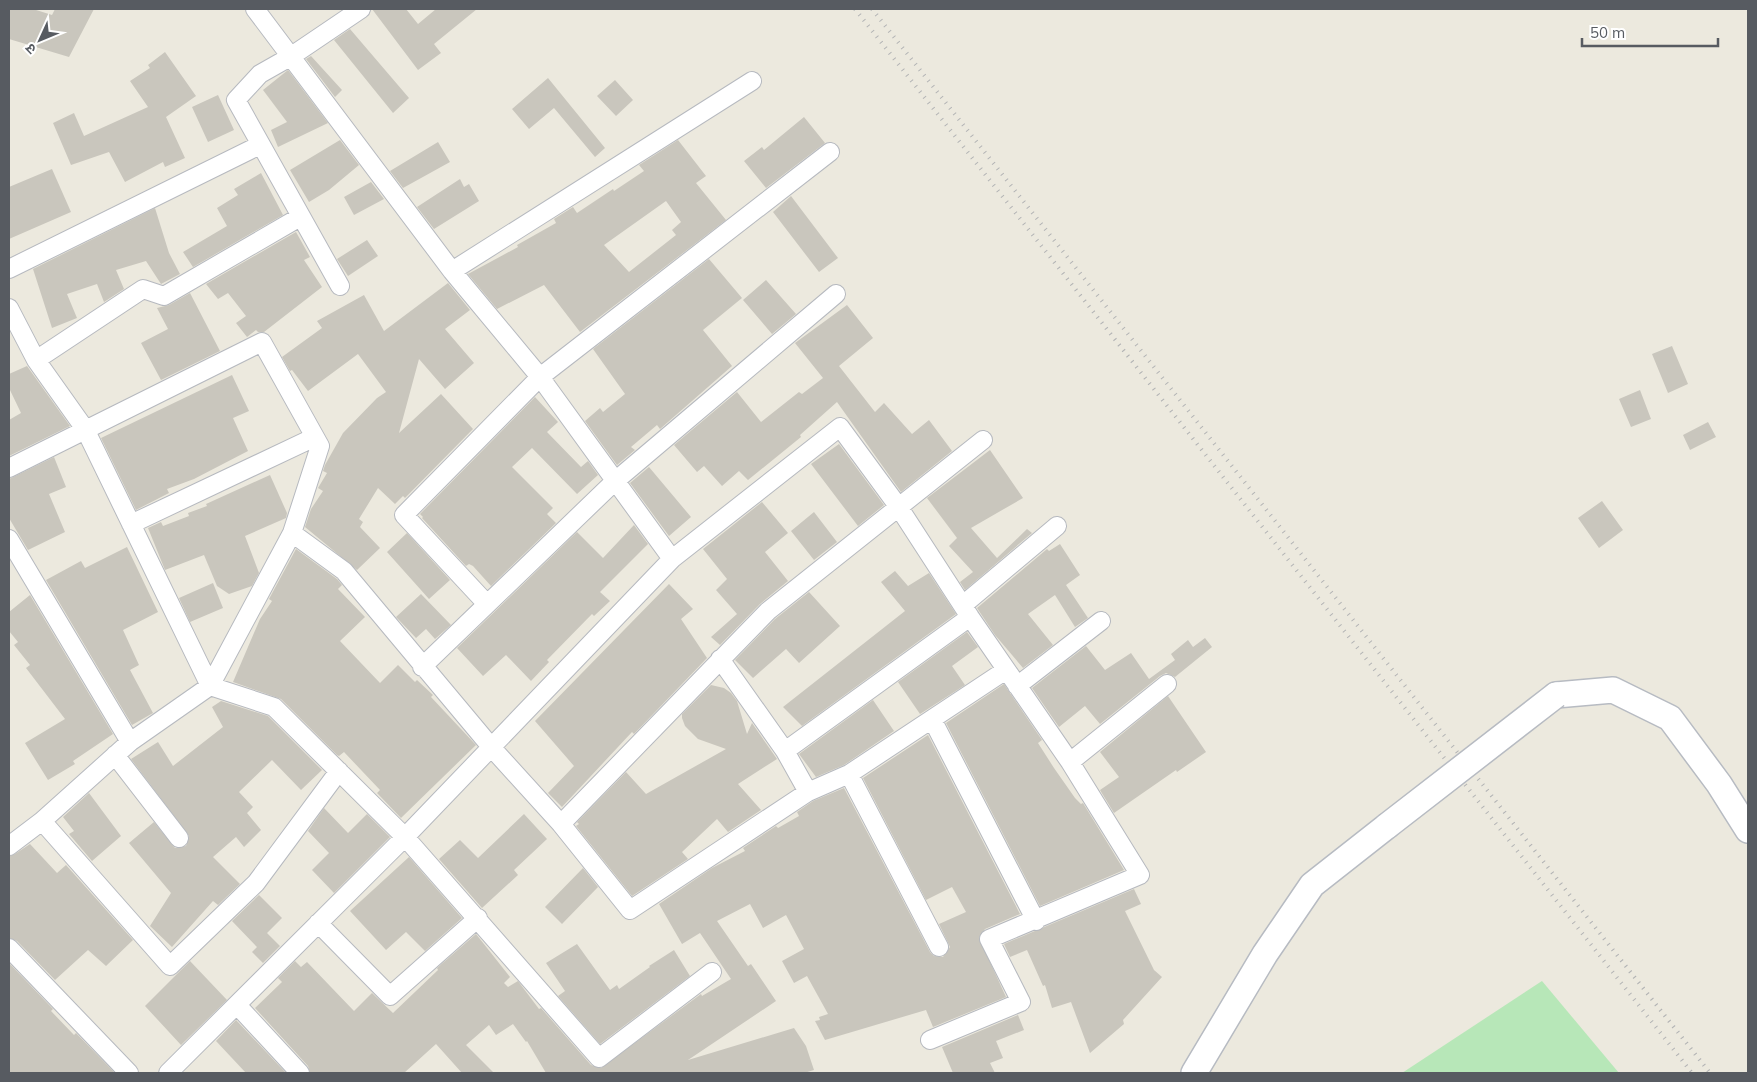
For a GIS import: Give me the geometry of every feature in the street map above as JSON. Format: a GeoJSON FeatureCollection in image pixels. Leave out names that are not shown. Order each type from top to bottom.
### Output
{"type":"FeatureCollection","features":[{"type":"Feature","properties":{"kind":"main road"},"geometry":{"type":"LineString","coordinates":[[1194,1073],[1265,954],[1312,886],[1556,695],[1613,690],[1670,718],[1748,830]]}},
{"type":"Feature","properties":{"kind":"street"},"geometry":{"type":"LineString","coordinates":[[255,9],[452,271],[540,378],[672,559]]}},
{"type":"Feature","properties":{"kind":"street"},"geometry":{"type":"LineString","coordinates":[[340,286],[236,100],[260,74],[290,57],[361,9]]}},
{"type":"Feature","properties":{"kind":"street"},"geometry":{"type":"LineString","coordinates":[[452,271],[752,81]]}},
{"type":"Feature","properties":{"kind":"street"},"geometry":{"type":"LineString","coordinates":[[9,269],[260,145]]}},
{"type":"Feature","properties":{"kind":"street"},"geometry":{"type":"LineString","coordinates":[[486,604],[404,515],[540,378],[830,152]]}},
{"type":"Feature","properties":{"kind":"street"},"geometry":{"type":"LineString","coordinates":[[36,360],[143,290],[164,296],[300,217]]}},
{"type":"Feature","properties":{"kind":"street"},"geometry":{"type":"LineString","coordinates":[[422,667],[614,482],[836,294]]}},
{"type":"Feature","properties":{"kind":"street"},"geometry":{"type":"LineString","coordinates":[[9,308],[36,360],[85,429],[210,686],[274,707],[405,837],[599,1058],[712,972]]}},
{"type":"Feature","properties":{"kind":"street"},"geometry":{"type":"LineString","coordinates":[[9,468],[262,342],[320,446],[292,533],[210,686],[130,742],[42,821],[9,846]]}},
{"type":"Feature","properties":{"kind":"street"},"geometry":{"type":"LineString","coordinates":[[168,1073],[405,837],[672,559],[840,427],[898,506],[966,611],[1070,762],[1140,874],[1036,921],[989,939],[1021,1002],[930,1040]]}},
{"type":"Feature","properties":{"kind":"street"},"geometry":{"type":"LineString","coordinates":[[131,524],[315,437]]}},
{"type":"Feature","properties":{"kind":"street"},"geometry":{"type":"LineString","coordinates":[[561,824],[768,611],[983,440]]}},
{"type":"Feature","properties":{"kind":"street"},"geometry":{"type":"LineString","coordinates":[[786,751],[966,611],[1057,526]]}},
{"type":"Feature","properties":{"kind":"street"},"geometry":{"type":"LineString","coordinates":[[292,533],[344,571],[422,667],[561,824],[630,910],[808,792],[849,774],[1006,670]]}},
{"type":"Feature","properties":{"kind":"street"},"geometry":{"type":"LineString","coordinates":[[9,539],[130,742]]}},
{"type":"Feature","properties":{"kind":"street"},"geometry":{"type":"LineString","coordinates":[[1017,686],[1101,621]]}},
{"type":"Feature","properties":{"kind":"street"},"geometry":{"type":"LineString","coordinates":[[720,659],[786,751],[808,792]]}},
{"type":"Feature","properties":{"kind":"street"},"geometry":{"type":"LineString","coordinates":[[1070,762],[1167,684]]}},
{"type":"Feature","properties":{"kind":"street"},"geometry":{"type":"LineString","coordinates":[[932,719],[1036,921]]}},
{"type":"Feature","properties":{"kind":"street"},"geometry":{"type":"LineString","coordinates":[[115,755],[179,838]]}},
{"type":"Feature","properties":{"kind":"street"},"geometry":{"type":"LineString","coordinates":[[42,821],[151,947],[170,966],[256,883],[339,771]]}},
{"type":"Feature","properties":{"kind":"street"},"geometry":{"type":"LineString","coordinates":[[849,774],[939,947]]}},
{"type":"Feature","properties":{"kind":"street"},"geometry":{"type":"LineString","coordinates":[[318,922],[390,996],[478,918]]}},
{"type":"Feature","properties":{"kind":"street"},"geometry":{"type":"LineString","coordinates":[[9,948],[129,1073]]}},
{"type":"Feature","properties":{"kind":"street"},"geometry":{"type":"LineString","coordinates":[[237,1005],[300,1073]]}},
{"type":"Feature","properties":{"kind":"green space"},"geometry":{"type":"Polygon","coordinates":[[[1542,981],[1619,1073],[1402,1073],[1542,981]]]}},
{"type":"Feature","properties":{"kind":"building"},"geometry":{"type":"Polygon","coordinates":[[[9,9],[33,9],[52,15],[55,9],[94,9],[69,57],[9,39],[9,9]]]}},
{"type":"Feature","properties":{"kind":"building"},"geometry":{"type":"Polygon","coordinates":[[[372,9],[406,9],[418,24],[436,9],[477,9],[434,44],[441,53],[418,70],[372,9]]]}},
{"type":"Feature","properties":{"kind":"building"},"geometry":{"type":"Polygon","coordinates":[[[350,29],[409,98],[393,113],[334,40],[350,29]]]}},
{"type":"Feature","properties":{"kind":"building"},"geometry":{"type":"Polygon","coordinates":[[[165,52],[196,96],[166,117],[185,158],[165,167],[163,162],[125,182],[109,152],[71,165],[53,123],[74,113],[84,136],[148,107],[130,81],[150,68],[148,65],[165,52]]]}},
{"type":"Feature","properties":{"kind":"building"},"geometry":{"type":"Polygon","coordinates":[[[311,56],[342,90],[335,97],[306,59],[311,56]]]}},
{"type":"Feature","properties":{"kind":"building"},"geometry":{"type":"Polygon","coordinates":[[[288,70],[328,123],[278,147],[271,130],[287,122],[263,90],[288,70]]]}},
{"type":"Feature","properties":{"kind":"building"},"geometry":{"type":"Polygon","coordinates":[[[548,78],[605,148],[595,157],[554,108],[529,129],[512,109],[548,78]]]}},
{"type":"Feature","properties":{"kind":"building"},"geometry":{"type":"Polygon","coordinates":[[[615,80],[633,100],[616,116],[597,96],[615,80]]]}},
{"type":"Feature","properties":{"kind":"building"},"geometry":{"type":"Polygon","coordinates":[[[218,95],[234,130],[208,142],[192,107],[218,95]]]}},
{"type":"Feature","properties":{"kind":"building"},"geometry":{"type":"Polygon","coordinates":[[[804,117],[825,143],[766,188],[744,161],[762,147],[764,150],[804,117]]]}},
{"type":"Feature","properties":{"kind":"building"},"geometry":{"type":"Polygon","coordinates":[[[340,140],[359,165],[329,190],[309,202],[290,170],[340,140]]]}},
{"type":"Feature","properties":{"kind":"building"},"geometry":{"type":"Polygon","coordinates":[[[678,140],[706,176],[696,183],[726,220],[580,332],[544,285],[497,309],[468,274],[518,247],[517,245],[556,223],[554,219],[573,207],[577,213],[613,189],[614,191],[644,171],[639,165],[678,140]],[[666,201],[604,245],[629,272],[676,235],[672,230],[681,222],[666,201]]]}},
{"type":"Feature","properties":{"kind":"building"},"geometry":{"type":"Polygon","coordinates":[[[438,142],[450,162],[403,188],[390,171],[438,142]]]}},
{"type":"Feature","properties":{"kind":"building"},"geometry":{"type":"Polygon","coordinates":[[[52,169],[71,212],[9,239],[9,187],[52,169]]]}},
{"type":"Feature","properties":{"kind":"building"},"geometry":{"type":"Polygon","coordinates":[[[261,173],[283,215],[193,267],[183,252],[227,226],[217,208],[238,195],[234,189],[261,173]]]}},
{"type":"Feature","properties":{"kind":"building"},"geometry":{"type":"Polygon","coordinates":[[[460,179],[464,187],[469,184],[479,201],[434,229],[417,207],[460,179]]]}},
{"type":"Feature","properties":{"kind":"building"},"geometry":{"type":"Polygon","coordinates":[[[371,182],[384,199],[354,215],[344,197],[371,182]]]}},
{"type":"Feature","properties":{"kind":"building"},"geometry":{"type":"Polygon","coordinates":[[[791,196],[838,258],[819,272],[773,212],[791,196]]]}},
{"type":"Feature","properties":{"kind":"building"},"geometry":{"type":"Polygon","coordinates":[[[155,208],[169,253],[180,274],[161,284],[146,261],[116,270],[124,289],[104,302],[97,284],[67,294],[77,318],[52,328],[33,269],[155,208]]]}},
{"type":"Feature","properties":{"kind":"building"},"geometry":{"type":"Polygon","coordinates":[[[296,232],[310,257],[304,260],[322,287],[264,332],[256,330],[247,337],[236,323],[246,316],[228,293],[218,299],[206,284],[296,232]]]}},
{"type":"Feature","properties":{"kind":"building"},"geometry":{"type":"Polygon","coordinates":[[[367,240],[378,256],[348,276],[337,259],[367,240]]]}},
{"type":"Feature","properties":{"kind":"building"},"geometry":{"type":"Polygon","coordinates":[[[709,259],[742,298],[703,330],[732,366],[660,429],[657,425],[631,447],[635,450],[617,465],[585,421],[600,408],[603,412],[625,394],[593,349],[709,259]]]}},
{"type":"Feature","properties":{"kind":"building"},"geometry":{"type":"Polygon","coordinates":[[[766,280],[796,314],[772,334],[743,300],[766,280]]]}},
{"type":"Feature","properties":{"kind":"building"},"geometry":{"type":"Polygon","coordinates":[[[448,283],[470,310],[445,329],[474,363],[445,389],[419,359],[399,433],[441,394],[473,429],[405,498],[403,496],[395,504],[378,488],[359,519],[363,522],[360,527],[380,548],[357,570],[305,527],[311,509],[323,491],[318,488],[327,473],[323,471],[325,465],[343,433],[377,398],[386,392],[358,354],[308,391],[292,370],[290,371],[282,357],[322,328],[317,321],[364,295],[384,331],[448,283]]]}},
{"type":"Feature","properties":{"kind":"building"},"geometry":{"type":"Polygon","coordinates":[[[190,293],[220,351],[161,380],[141,343],[168,329],[157,308],[169,305],[190,293]]]}},
{"type":"Feature","properties":{"kind":"building"},"geometry":{"type":"Polygon","coordinates":[[[847,305],[873,338],[839,366],[875,412],[884,403],[912,434],[929,420],[952,451],[901,492],[837,402],[800,435],[801,437],[748,480],[739,471],[722,486],[704,466],[697,472],[674,445],[737,392],[761,422],[799,392],[802,394],[823,378],[795,343],[847,305]]]}},
{"type":"Feature","properties":{"kind":"building"},"geometry":{"type":"Polygon","coordinates":[[[1672,346],[1688,384],[1668,393],[1652,354],[1672,346]]]}},
{"type":"Feature","properties":{"kind":"building"},"geometry":{"type":"Polygon","coordinates":[[[27,366],[70,426],[9,456],[9,420],[21,413],[9,388],[9,374],[27,366]]]}},
{"type":"Feature","properties":{"kind":"building"},"geometry":{"type":"Polygon","coordinates":[[[232,375],[249,411],[233,418],[248,451],[194,479],[167,489],[169,493],[136,510],[101,438],[232,375]]]}},
{"type":"Feature","properties":{"kind":"building"},"geometry":{"type":"Polygon","coordinates":[[[1640,390],[1651,419],[1631,427],[1619,399],[1640,390]]]}},
{"type":"Feature","properties":{"kind":"building"},"geometry":{"type":"Polygon","coordinates":[[[535,397],[558,422],[547,432],[581,467],[588,461],[598,475],[577,494],[532,448],[512,467],[553,508],[547,514],[556,523],[491,586],[473,566],[469,564],[466,566],[420,514],[535,397]]]}},
{"type":"Feature","properties":{"kind":"building"},"geometry":{"type":"Polygon","coordinates":[[[1708,422],[1716,437],[1690,450],[1683,435],[1708,422]]]}},
{"type":"Feature","properties":{"kind":"building"},"geometry":{"type":"Polygon","coordinates":[[[839,444],[884,505],[858,526],[811,464],[839,444]]]}},
{"type":"Feature","properties":{"kind":"building"},"geometry":{"type":"Polygon","coordinates":[[[990,450],[1023,498],[971,528],[997,558],[1027,529],[1032,533],[965,590],[960,582],[973,572],[949,546],[957,538],[927,498],[990,450]]]}},
{"type":"Feature","properties":{"kind":"building"},"geometry":{"type":"Polygon","coordinates":[[[54,457],[66,487],[49,494],[65,532],[28,550],[9,518],[9,479],[54,457]]]}},
{"type":"Feature","properties":{"kind":"building"},"geometry":{"type":"Polygon","coordinates":[[[649,467],[691,517],[669,536],[630,483],[649,467]]]}},
{"type":"Feature","properties":{"kind":"building"},"geometry":{"type":"Polygon","coordinates":[[[270,475],[287,513],[286,518],[245,536],[259,573],[252,586],[229,594],[217,586],[204,555],[165,570],[148,528],[161,522],[163,526],[189,516],[188,513],[207,506],[206,504],[270,475]]]}},
{"type":"Feature","properties":{"kind":"building"},"geometry":{"type":"Polygon","coordinates":[[[1602,501],[1623,530],[1599,548],[1578,518],[1602,501]]]}},
{"type":"Feature","properties":{"kind":"building"},"geometry":{"type":"Polygon","coordinates":[[[762,502],[788,533],[765,552],[788,581],[760,604],[720,645],[711,637],[737,614],[716,590],[727,579],[703,549],[762,502]]]}},
{"type":"Feature","properties":{"kind":"building"},"geometry":{"type":"Polygon","coordinates":[[[814,512],[837,542],[814,560],[791,531],[814,512]]]}},
{"type":"Feature","properties":{"kind":"building"},"geometry":{"type":"Polygon","coordinates":[[[634,525],[648,544],[600,592],[610,601],[594,616],[592,614],[547,660],[549,662],[531,681],[506,655],[483,676],[457,648],[577,532],[603,558],[634,525]]]}},
{"type":"Feature","properties":{"kind":"building"},"geometry":{"type":"Polygon","coordinates":[[[407,533],[450,580],[429,599],[387,552],[407,533]]]}},
{"type":"Feature","properties":{"kind":"building"},"geometry":{"type":"Polygon","coordinates":[[[1060,544],[1080,575],[1066,585],[1088,618],[1075,627],[1055,595],[1028,614],[1053,645],[1023,668],[995,635],[977,608],[1047,549],[1049,551],[1060,544]]]}},
{"type":"Feature","properties":{"kind":"building"},"geometry":{"type":"Polygon","coordinates":[[[127,547],[158,612],[123,630],[139,665],[130,670],[153,713],[132,725],[46,580],[81,561],[85,568],[127,547]]]}},
{"type":"Feature","properties":{"kind":"building"},"geometry":{"type":"Polygon","coordinates":[[[296,549],[337,579],[342,585],[338,589],[365,617],[340,641],[380,683],[398,665],[415,682],[417,680],[433,695],[431,697],[476,745],[401,818],[377,793],[380,790],[344,752],[339,756],[337,755],[281,699],[233,682],[260,619],[272,601],[269,599],[296,549]]]}},
{"type":"Feature","properties":{"kind":"building"},"geometry":{"type":"Polygon","coordinates":[[[895,571],[908,586],[929,573],[956,614],[802,726],[783,707],[905,611],[881,582],[895,571]]]}},
{"type":"Feature","properties":{"kind":"building"},"geometry":{"type":"Polygon","coordinates":[[[213,583],[223,608],[190,622],[179,598],[213,583]]]}},
{"type":"Feature","properties":{"kind":"building"},"geometry":{"type":"Polygon","coordinates":[[[669,584],[693,609],[681,619],[707,658],[634,734],[632,732],[562,807],[548,793],[574,766],[535,721],[669,584]]]}},
{"type":"Feature","properties":{"kind":"building"},"geometry":{"type":"Polygon","coordinates":[[[809,592],[840,626],[799,663],[786,649],[753,678],[735,660],[775,619],[809,592]]]}},
{"type":"Feature","properties":{"kind":"building"},"geometry":{"type":"Polygon","coordinates":[[[421,594],[451,625],[435,639],[426,629],[416,638],[396,617],[421,594]]]}},
{"type":"Feature","properties":{"kind":"building"},"geometry":{"type":"Polygon","coordinates":[[[30,595],[113,734],[73,761],[75,764],[48,780],[25,743],[65,719],[26,668],[30,665],[14,645],[18,642],[9,631],[9,612],[30,595]]]}},
{"type":"Feature","properties":{"kind":"building"},"geometry":{"type":"Polygon","coordinates":[[[967,632],[978,647],[952,666],[965,685],[920,714],[898,682],[967,632]]]}},
{"type":"Feature","properties":{"kind":"building"},"geometry":{"type":"Polygon","coordinates":[[[1205,638],[1212,647],[1175,677],[1166,673],[1160,676],[1100,724],[1085,706],[1059,727],[1032,688],[1086,646],[1105,670],[1131,653],[1149,679],[1175,660],[1171,654],[1188,640],[1193,647],[1205,638]]]}},
{"type":"Feature","properties":{"kind":"building"},"geometry":{"type":"Polygon","coordinates":[[[1004,684],[1042,740],[1038,743],[1054,768],[1075,798],[1081,804],[1083,803],[1124,870],[1040,906],[946,723],[1004,684]]]}},
{"type":"Feature","properties":{"kind":"building"},"geometry":{"type":"Polygon","coordinates":[[[711,685],[724,688],[731,693],[737,701],[747,734],[752,723],[777,759],[738,784],[761,810],[728,832],[717,819],[682,852],[688,859],[632,896],[576,826],[579,824],[577,822],[626,772],[646,794],[726,749],[698,739],[685,726],[682,718],[682,714],[711,685]]]}},
{"type":"Feature","properties":{"kind":"building"},"geometry":{"type":"Polygon","coordinates":[[[1168,696],[1206,752],[1177,772],[1176,770],[1114,813],[1100,790],[1119,777],[1100,752],[1168,696]]]}},
{"type":"Feature","properties":{"kind":"building"},"geometry":{"type":"Polygon","coordinates":[[[873,700],[894,731],[844,765],[816,777],[799,754],[873,700]]]}},
{"type":"Feature","properties":{"kind":"building"},"geometry":{"type":"Polygon","coordinates":[[[221,701],[268,716],[322,770],[301,790],[272,760],[239,792],[253,807],[247,813],[261,830],[244,847],[236,837],[213,857],[240,884],[218,905],[213,901],[172,947],[150,926],[171,893],[129,843],[154,822],[175,848],[186,846],[189,836],[131,759],[158,742],[173,766],[223,727],[212,707],[221,701]]]}},
{"type":"Feature","properties":{"kind":"building"},"geometry":{"type":"Polygon","coordinates":[[[928,735],[1020,914],[985,929],[979,938],[1006,997],[933,1027],[926,1010],[825,1040],[815,1021],[820,1020],[819,1017],[828,1014],[807,976],[794,983],[782,961],[804,949],[786,915],[763,928],[750,904],[717,921],[748,966],[751,964],[776,1001],[688,1060],[794,1028],[806,1046],[814,1070],[804,1073],[546,1073],[527,1041],[513,1024],[496,1035],[489,1025],[466,1045],[494,1073],[462,1073],[436,1044],[404,1073],[310,1073],[308,1066],[255,1008],[282,982],[278,978],[295,961],[301,967],[307,962],[354,1011],[372,993],[393,1013],[438,970],[437,968],[476,934],[510,977],[504,983],[508,987],[518,981],[539,1009],[541,1008],[591,1065],[601,1068],[701,994],[702,996],[731,979],[700,933],[682,944],[659,904],[712,868],[745,851],[743,848],[776,826],[778,828],[799,816],[797,812],[813,801],[844,788],[930,952],[934,956],[943,957],[950,947],[939,924],[966,912],[952,887],[926,900],[863,778],[928,735]]]}},
{"type":"Feature","properties":{"kind":"building"},"geometry":{"type":"Polygon","coordinates":[[[89,793],[121,836],[92,861],[69,834],[74,831],[63,817],[89,793]]]}},
{"type":"Feature","properties":{"kind":"building"},"geometry":{"type":"Polygon","coordinates":[[[324,808],[348,833],[367,814],[390,837],[334,893],[312,870],[329,853],[308,831],[324,808]]]}},
{"type":"Feature","properties":{"kind":"building"},"geometry":{"type":"Polygon","coordinates":[[[524,814],[547,839],[514,870],[518,875],[482,908],[439,859],[460,840],[478,858],[524,814]]]}},
{"type":"Feature","properties":{"kind":"building"},"geometry":{"type":"Polygon","coordinates":[[[30,844],[57,873],[66,865],[133,940],[106,966],[88,950],[55,980],[17,941],[9,938],[9,856],[30,844]]]}},
{"type":"Feature","properties":{"kind":"building"},"geometry":{"type":"Polygon","coordinates":[[[409,857],[462,918],[425,951],[406,932],[386,950],[350,911],[409,857]]]}},
{"type":"Feature","properties":{"kind":"building"},"geometry":{"type":"Polygon","coordinates":[[[583,868],[598,887],[562,924],[545,907],[583,868]]]}},
{"type":"Feature","properties":{"kind":"building"},"geometry":{"type":"Polygon","coordinates":[[[1134,889],[1141,904],[1125,911],[1154,970],[1162,977],[1123,1020],[1124,1024],[1090,1053],[1071,1002],[1052,1008],[1045,985],[1043,986],[1027,950],[1010,957],[1004,944],[1134,889]]]}},
{"type":"Feature","properties":{"kind":"building"},"geometry":{"type":"Polygon","coordinates":[[[259,895],[282,918],[267,933],[280,946],[263,963],[252,952],[257,947],[232,921],[259,895]]]}},
{"type":"Feature","properties":{"kind":"building"},"geometry":{"type":"Polygon","coordinates":[[[577,944],[610,990],[617,985],[619,989],[674,950],[690,976],[600,1044],[558,996],[565,991],[546,963],[577,944]]]}},
{"type":"Feature","properties":{"kind":"building"},"geometry":{"type":"Polygon","coordinates":[[[190,961],[227,1000],[181,1045],[145,1006],[190,961]]]}},
{"type":"Feature","properties":{"kind":"building"},"geometry":{"type":"Polygon","coordinates":[[[9,963],[53,1009],[51,1011],[74,1035],[76,1033],[115,1073],[9,1073],[9,963]]]}},
{"type":"Feature","properties":{"kind":"building"},"geometry":{"type":"Polygon","coordinates":[[[1018,1015],[1024,1030],[996,1041],[1003,1058],[990,1063],[995,1073],[953,1073],[942,1047],[1018,1015]]]}},
{"type":"Feature","properties":{"kind":"building"},"geometry":{"type":"Polygon","coordinates":[[[236,1020],[286,1073],[246,1073],[216,1041],[236,1020]]]}},
{"type":"Feature","properties":{"kind":"railway"},"geometry":{"type":"LineString","coordinates":[[855,9],[1692,1073]]}},
{"type":"Feature","properties":{"kind":"railway"},"geometry":{"type":"LineString","coordinates":[[872,9],[1710,1073]]}}]}
